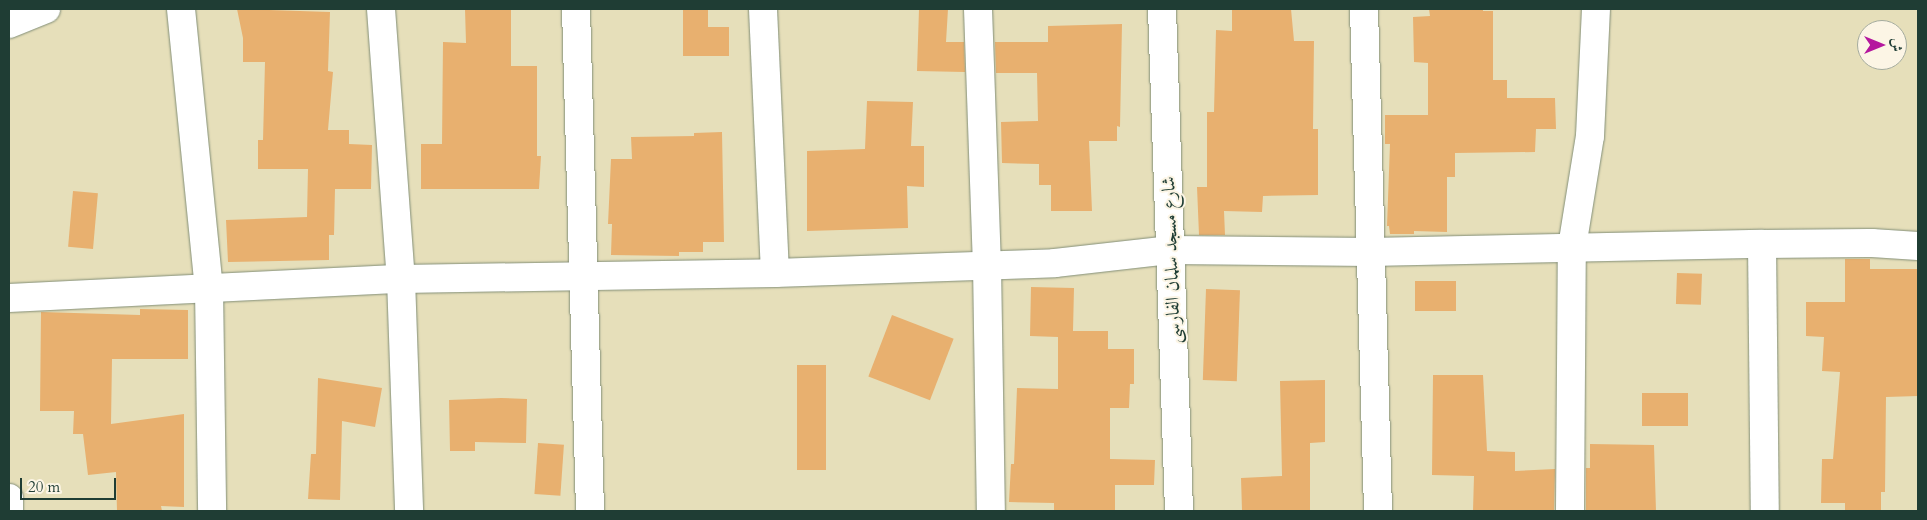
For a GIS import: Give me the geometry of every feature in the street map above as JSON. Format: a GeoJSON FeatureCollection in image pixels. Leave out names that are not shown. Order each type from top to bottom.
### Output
{"type":"FeatureCollection","features":[{"type":"Feature","properties":{"kind":"street"},"geometry":{"type":"LineString","coordinates":[[9,24],[46,9]]}},
{"type":"Feature","properties":{"kind":"street"},"geometry":{"type":"LineString","coordinates":[[181,9],[209,288],[212,511]]}},
{"type":"Feature","properties":{"kind":"street"},"geometry":{"type":"LineString","coordinates":[[381,9],[401,278],[409,511]]}},
{"type":"Feature","properties":{"kind":"street"},"geometry":{"type":"LineString","coordinates":[[576,9],[590,511]]}},
{"type":"Feature","properties":{"kind":"street"},"geometry":{"type":"LineString","coordinates":[[763,9],[775,273]]}},
{"type":"Feature","properties":{"kind":"street"},"geometry":{"type":"LineString","coordinates":[[978,9],[987,265],[990,511]]}},
{"type":"Feature","properties":{"kind":"street","name":"شارع مسجد سلمان الفارسى"},"geometry":{"type":"LineString","coordinates":[[1162,9],[1179,511]]}},
{"type":"Feature","properties":{"kind":"street"},"geometry":{"type":"LineString","coordinates":[[1364,9],[1378,511]]}},
{"type":"Feature","properties":{"kind":"street"},"geometry":{"type":"LineString","coordinates":[[1570,511],[1572,247],[1590,136],[1596,9]]}},
{"type":"Feature","properties":{"kind":"street"},"geometry":{"type":"LineString","coordinates":[[9,298],[401,278],[775,273],[1055,263],[1171,250],[1370,252],[1872,243],[1918,246]]}},
{"type":"Feature","properties":{"kind":"street"},"geometry":{"type":"LineString","coordinates":[[1762,244],[1765,511]]}},
{"type":"Feature","properties":{"kind":"street"},"geometry":{"type":"LineString","coordinates":[[9,498],[9,511]]}},
{"type":"Feature","properties":{"kind":"building"},"geometry":{"type":"Polygon","coordinates":[[[237,9],[330,12],[328,71],[333,72],[328,130],[349,130],[349,144],[372,145],[371,189],[335,189],[334,235],[329,235],[329,260],[228,262],[226,220],[307,217],[308,169],[258,169],[258,140],[263,140],[265,62],[243,62],[243,38],[237,9]]]}},
{"type":"Feature","properties":{"kind":"building"},"geometry":{"type":"Polygon","coordinates":[[[465,9],[511,9],[511,66],[537,66],[537,156],[541,156],[539,189],[421,189],[421,144],[442,144],[443,42],[466,43],[465,9]]]}},
{"type":"Feature","properties":{"kind":"building"},"geometry":{"type":"Polygon","coordinates":[[[683,9],[708,9],[708,27],[729,27],[729,56],[683,56],[683,9]]]}},
{"type":"Feature","properties":{"kind":"building"},"geometry":{"type":"Polygon","coordinates":[[[919,9],[948,9],[946,42],[964,42],[965,72],[917,71],[919,9]]]}},
{"type":"Feature","properties":{"kind":"building"},"geometry":{"type":"Polygon","coordinates":[[[1232,9],[1291,9],[1294,41],[1314,41],[1313,129],[1318,129],[1318,195],[1263,196],[1262,212],[1224,211],[1225,235],[1199,235],[1197,187],[1207,187],[1207,112],[1214,112],[1216,30],[1232,31],[1232,9]]]}},
{"type":"Feature","properties":{"kind":"building"},"geometry":{"type":"Polygon","coordinates":[[[1429,9],[1483,9],[1483,11],[1493,11],[1493,80],[1507,80],[1507,98],[1555,98],[1556,129],[1536,129],[1535,152],[1455,153],[1455,177],[1447,177],[1447,232],[1414,231],[1414,234],[1390,234],[1389,226],[1387,226],[1390,144],[1385,144],[1385,115],[1428,115],[1428,63],[1414,62],[1413,17],[1430,16],[1429,9]]]}},
{"type":"Feature","properties":{"kind":"building"},"geometry":{"type":"Polygon","coordinates":[[[1122,24],[1120,127],[1117,126],[1117,141],[1089,141],[1092,211],[1051,211],[1051,185],[1039,185],[1039,164],[1002,163],[1001,122],[1038,121],[1037,73],[996,73],[995,42],[1048,42],[1048,26],[1122,24]]]}},
{"type":"Feature","properties":{"kind":"building"},"geometry":{"type":"Polygon","coordinates":[[[867,101],[913,102],[911,146],[924,146],[924,187],[907,186],[908,228],[807,231],[807,151],[865,149],[867,101]]]}},
{"type":"Feature","properties":{"kind":"building"},"geometry":{"type":"Polygon","coordinates":[[[722,132],[724,242],[703,242],[703,252],[679,252],[679,256],[611,255],[612,224],[608,224],[611,159],[632,159],[631,137],[694,136],[694,133],[722,132]]]}},
{"type":"Feature","properties":{"kind":"building"},"geometry":{"type":"Polygon","coordinates":[[[73,191],[98,193],[93,249],[68,247],[73,191]]]}},
{"type":"Feature","properties":{"kind":"building"},"geometry":{"type":"Polygon","coordinates":[[[1845,259],[1870,259],[1870,269],[1918,269],[1918,396],[1886,397],[1885,492],[1881,492],[1881,511],[1845,511],[1845,503],[1821,503],[1822,459],[1833,459],[1840,372],[1822,371],[1824,337],[1806,336],[1806,302],[1845,302],[1845,259]]]}},
{"type":"Feature","properties":{"kind":"building"},"geometry":{"type":"Polygon","coordinates":[[[1677,273],[1702,274],[1701,305],[1676,304],[1677,273]]]}},
{"type":"Feature","properties":{"kind":"building"},"geometry":{"type":"Polygon","coordinates":[[[1415,281],[1456,281],[1456,311],[1415,311],[1415,281]]]}},
{"type":"Feature","properties":{"kind":"building"},"geometry":{"type":"Polygon","coordinates":[[[1031,287],[1074,288],[1073,331],[1108,331],[1108,349],[1134,349],[1134,384],[1130,384],[1129,408],[1110,408],[1110,459],[1155,460],[1154,485],[1115,485],[1115,511],[1054,511],[1054,503],[1009,502],[1011,464],[1014,464],[1017,388],[1058,389],[1058,337],[1030,336],[1031,287]]]}},
{"type":"Feature","properties":{"kind":"building"},"geometry":{"type":"Polygon","coordinates":[[[1206,289],[1240,290],[1237,381],[1203,380],[1206,289]]]}},
{"type":"Feature","properties":{"kind":"building"},"geometry":{"type":"Polygon","coordinates":[[[140,309],[188,310],[188,359],[112,359],[111,424],[184,414],[184,507],[161,506],[162,511],[117,511],[116,472],[88,475],[83,434],[73,434],[74,411],[40,411],[41,312],[140,315],[140,309]]]}},
{"type":"Feature","properties":{"kind":"building"},"geometry":{"type":"Polygon","coordinates":[[[892,315],[954,339],[930,400],[868,377],[892,315]]]}},
{"type":"Feature","properties":{"kind":"building"},"geometry":{"type":"Polygon","coordinates":[[[797,365],[826,365],[826,470],[797,470],[797,365]]]}},
{"type":"Feature","properties":{"kind":"building"},"geometry":{"type":"Polygon","coordinates":[[[1433,375],[1483,375],[1487,451],[1515,452],[1515,471],[1555,469],[1554,511],[1473,511],[1474,476],[1432,475],[1433,375]]]}},
{"type":"Feature","properties":{"kind":"building"},"geometry":{"type":"Polygon","coordinates":[[[318,378],[382,388],[375,427],[342,421],[340,500],[308,499],[311,454],[316,454],[318,378]]]}},
{"type":"Feature","properties":{"kind":"building"},"geometry":{"type":"Polygon","coordinates":[[[1325,380],[1325,442],[1310,443],[1310,511],[1242,511],[1241,478],[1282,476],[1280,381],[1325,380]]]}},
{"type":"Feature","properties":{"kind":"building"},"geometry":{"type":"Polygon","coordinates":[[[1642,393],[1688,393],[1688,426],[1642,426],[1642,393]]]}},
{"type":"Feature","properties":{"kind":"building"},"geometry":{"type":"Polygon","coordinates":[[[527,399],[526,443],[475,442],[475,451],[450,451],[449,400],[527,399]]]}},
{"type":"Feature","properties":{"kind":"building"},"geometry":{"type":"Polygon","coordinates":[[[538,443],[564,445],[560,496],[534,494],[538,443]]]}},
{"type":"Feature","properties":{"kind":"building"},"geometry":{"type":"Polygon","coordinates":[[[1590,444],[1654,445],[1656,511],[1586,511],[1586,468],[1590,468],[1590,444]]]}}]}
